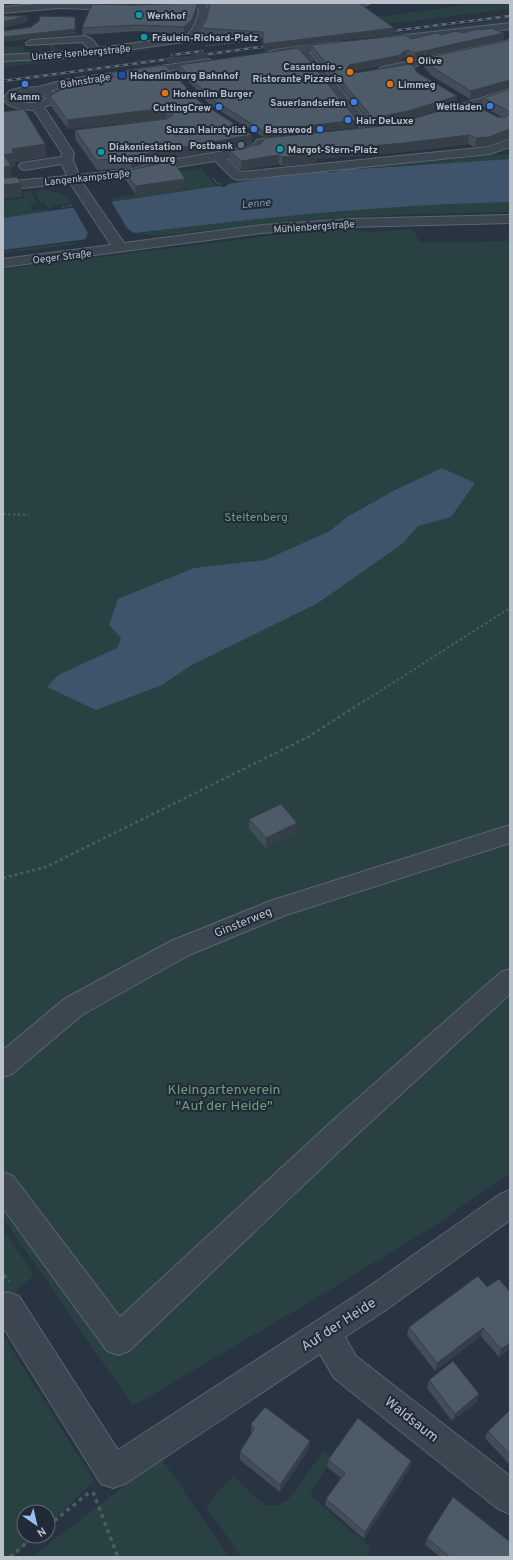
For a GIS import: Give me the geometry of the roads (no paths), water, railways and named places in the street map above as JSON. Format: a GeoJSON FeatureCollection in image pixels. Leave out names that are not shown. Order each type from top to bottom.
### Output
{"type":"FeatureCollection","features":[{"type":"Feature","properties":{"kind":"street"},"geometry":{"type":"LineString","coordinates":[[285,3],[365,3]]}},
{"type":"Feature","properties":{"kind":"street"},"geometry":{"type":"LineString","coordinates":[[3,10],[34,12],[57,4],[132,7]]}},
{"type":"Feature","properties":{"kind":"street","name":"Untere Isenbergstraße"},"geometry":{"type":"LineString","coordinates":[[3,58],[96,52],[182,41],[192,37],[198,29],[204,11],[197,4]]}},
{"type":"Feature","properties":{"kind":"street"},"geometry":{"type":"LineString","coordinates":[[370,42],[510,26]]}},
{"type":"Feature","properties":{"kind":"street"},"geometry":{"type":"LineString","coordinates":[[23,44],[85,39],[88,40],[96,52]]}},
{"type":"Feature","properties":{"kind":"street"},"geometry":{"type":"LineString","coordinates":[[370,72],[413,65],[510,43]]}},
{"type":"Feature","properties":{"kind":"street"},"geometry":{"type":"LineString","coordinates":[[256,56],[347,44]]}},
{"type":"Feature","properties":{"kind":"street"},"geometry":{"type":"LineString","coordinates":[[300,49],[329,78],[328,82],[369,131]]}},
{"type":"Feature","properties":{"kind":"street"},"geometry":{"type":"LineString","coordinates":[[486,49],[504,57]]}},
{"type":"Feature","properties":{"kind":"street"},"geometry":{"type":"LineString","coordinates":[[393,51],[422,72]]}},
{"type":"Feature","properties":{"kind":"street","name":"Bahnstraße"},"geometry":{"type":"LineString","coordinates":[[41,90],[53,96],[49,102],[37,105],[18,105],[9,99],[10,96],[20,91],[41,90],[64,83],[172,73],[221,60]]}},
{"type":"Feature","properties":{"kind":"street"},"geometry":{"type":"LineString","coordinates":[[433,116],[510,92]]}},
{"type":"Feature","properties":{"kind":"street"},"geometry":{"type":"LineString","coordinates":[[455,97],[485,114]]}},
{"type":"Feature","properties":{"kind":"street"},"geometry":{"type":"LineString","coordinates":[[37,105],[68,153],[66,160],[74,179],[118,245]]}},
{"type":"Feature","properties":{"kind":"street"},"geometry":{"type":"LineString","coordinates":[[354,133],[384,129]]}},
{"type":"Feature","properties":{"kind":"street"},"geometry":{"type":"LineString","coordinates":[[57,136],[71,134]]}},
{"type":"Feature","properties":{"kind":"street"},"geometry":{"type":"LineString","coordinates":[[249,136],[261,143]]}},
{"type":"Feature","properties":{"kind":"street","name":"Langenkampstraße"},"geometry":{"type":"LineString","coordinates":[[3,186],[132,173],[150,168],[218,157],[256,148],[261,143],[300,139]]}},
{"type":"Feature","properties":{"kind":"street"},"geometry":{"type":"LineString","coordinates":[[218,157],[238,176],[490,150],[508,143]]}},
{"type":"Feature","properties":{"kind":"street"},"geometry":{"type":"LineString","coordinates":[[25,166],[66,160]]}},
{"type":"Feature","properties":{"kind":"street","name":"Mühlenbergstraße"},"geometry":{"type":"LineString","coordinates":[[118,245],[262,230],[371,222],[510,219]]}},
{"type":"Feature","properties":{"kind":"street","name":"Oeger Straße"},"geometry":{"type":"LineString","coordinates":[[3,263],[118,245]]}},
{"type":"Feature","properties":{"kind":"street","name":"Ginsterweg"},"geometry":{"type":"LineString","coordinates":[[3,1066],[73,1007],[180,948],[278,908],[510,834]]}},
{"type":"Feature","properties":{"kind":"street"},"geometry":{"type":"LineString","coordinates":[[3,1185],[118,1340],[340,1132],[510,979]]}},
{"type":"Feature","properties":{"kind":"street","name":"Auf der Heide"},"geometry":{"type":"LineString","coordinates":[[8,1307],[102,1481],[375,1300],[510,1203]]}},
{"type":"Feature","properties":{"kind":"street","name":"Waldsaum"},"geometry":{"type":"LineString","coordinates":[[325,1333],[345,1367],[510,1497]]}},
{"type":"Feature","properties":{"kind":"water","name":"Lenne"},"geometry":{"type":"Polygon","coordinates":[[[510,159],[510,202],[446,204],[319,213],[192,226],[3,250],[3,218],[218,186],[222,187],[227,186],[228,184],[284,175],[326,171],[333,172],[350,168],[359,169],[510,159]]]}},
{"type":"Feature","properties":{"kind":"water"},"geometry":{"type":"Polygon","coordinates":[[[442,468],[475,483],[451,517],[418,526],[402,544],[318,603],[190,666],[162,685],[96,710],[47,687],[58,675],[117,648],[121,638],[109,625],[118,599],[194,568],[265,560],[330,531],[347,517],[395,490],[442,468]]]}},
{"type":"Feature","properties":{"kind":"railway"},"geometry":{"type":"LineString","coordinates":[[384,32],[510,16]]}},
{"type":"Feature","properties":{"kind":"railway"},"geometry":{"type":"LineString","coordinates":[[195,56],[275,45]]}},
{"type":"Feature","properties":{"kind":"railway"},"geometry":{"type":"LineString","coordinates":[[172,55],[202,51]]}},
{"type":"Feature","properties":{"kind":"railway"},"geometry":{"type":"LineString","coordinates":[[3,81],[177,58]]}},
{"type":"Feature","properties":{"kind":"place","name":"Werkhof"},"geometry":{"type":"Point","coordinates":[139,15]}},
{"type":"Feature","properties":{"kind":"place","name":"Fräulein-Richard-Platz"},"geometry":{"type":"Point","coordinates":[144,37]}},
{"type":"Feature","properties":{"kind":"place","name":"Olive"},"geometry":{"type":"Point","coordinates":[410,60]}},
{"type":"Feature","properties":{"kind":"place","name":"Casantonio - Ristorante Pizzeria"},"geometry":{"type":"Point","coordinates":[350,72]}},
{"type":"Feature","properties":{"kind":"place","name":"Hohenlimburg Bahnhof"},"geometry":{"type":"Point","coordinates":[122,75]}},
{"type":"Feature","properties":{"kind":"place","name":"Kamm"},"geometry":{"type":"Point","coordinates":[25,84]}},
{"type":"Feature","properties":{"kind":"place","name":"Limmeg"},"geometry":{"type":"Point","coordinates":[390,84]}},
{"type":"Feature","properties":{"kind":"place","name":"Hohenlim Burger"},"geometry":{"type":"Point","coordinates":[165,93]}},
{"type":"Feature","properties":{"kind":"place","name":"Sauerlandseifen"},"geometry":{"type":"Point","coordinates":[354,102]}},
{"type":"Feature","properties":{"kind":"place","name":"Weltladen"},"geometry":{"type":"Point","coordinates":[490,106]}},
{"type":"Feature","properties":{"kind":"place","name":"CuttingCrew"},"geometry":{"type":"Point","coordinates":[219,107]}},
{"type":"Feature","properties":{"kind":"place","name":"Hair DeLuxe"},"geometry":{"type":"Point","coordinates":[348,120]}},
{"type":"Feature","properties":{"kind":"place","name":"Suzan Hairstylist"},"geometry":{"type":"Point","coordinates":[254,129]}},
{"type":"Feature","properties":{"kind":"place","name":"Basswood"},"geometry":{"type":"Point","coordinates":[320,129]}},
{"type":"Feature","properties":{"kind":"place","name":"Postbank"},"geometry":{"type":"Point","coordinates":[241,145]}},
{"type":"Feature","properties":{"kind":"place","name":"Margot-Stern-Platz"},"geometry":{"type":"Point","coordinates":[280,149]}},
{"type":"Feature","properties":{"kind":"place","name":"Diakoniestation Hohenlimburg"},"geometry":{"type":"Point","coordinates":[101,152]}},
{"type":"Feature","properties":{"kind":"park label","name":"Steltenberg"},"geometry":{"type":"Point","coordinates":[256,517]}},
{"type":"Feature","properties":{"kind":"park label","name":"Kleingartenverein \"Auf der Heide\""},"geometry":{"type":"Point","coordinates":[224,1098]}}]}
